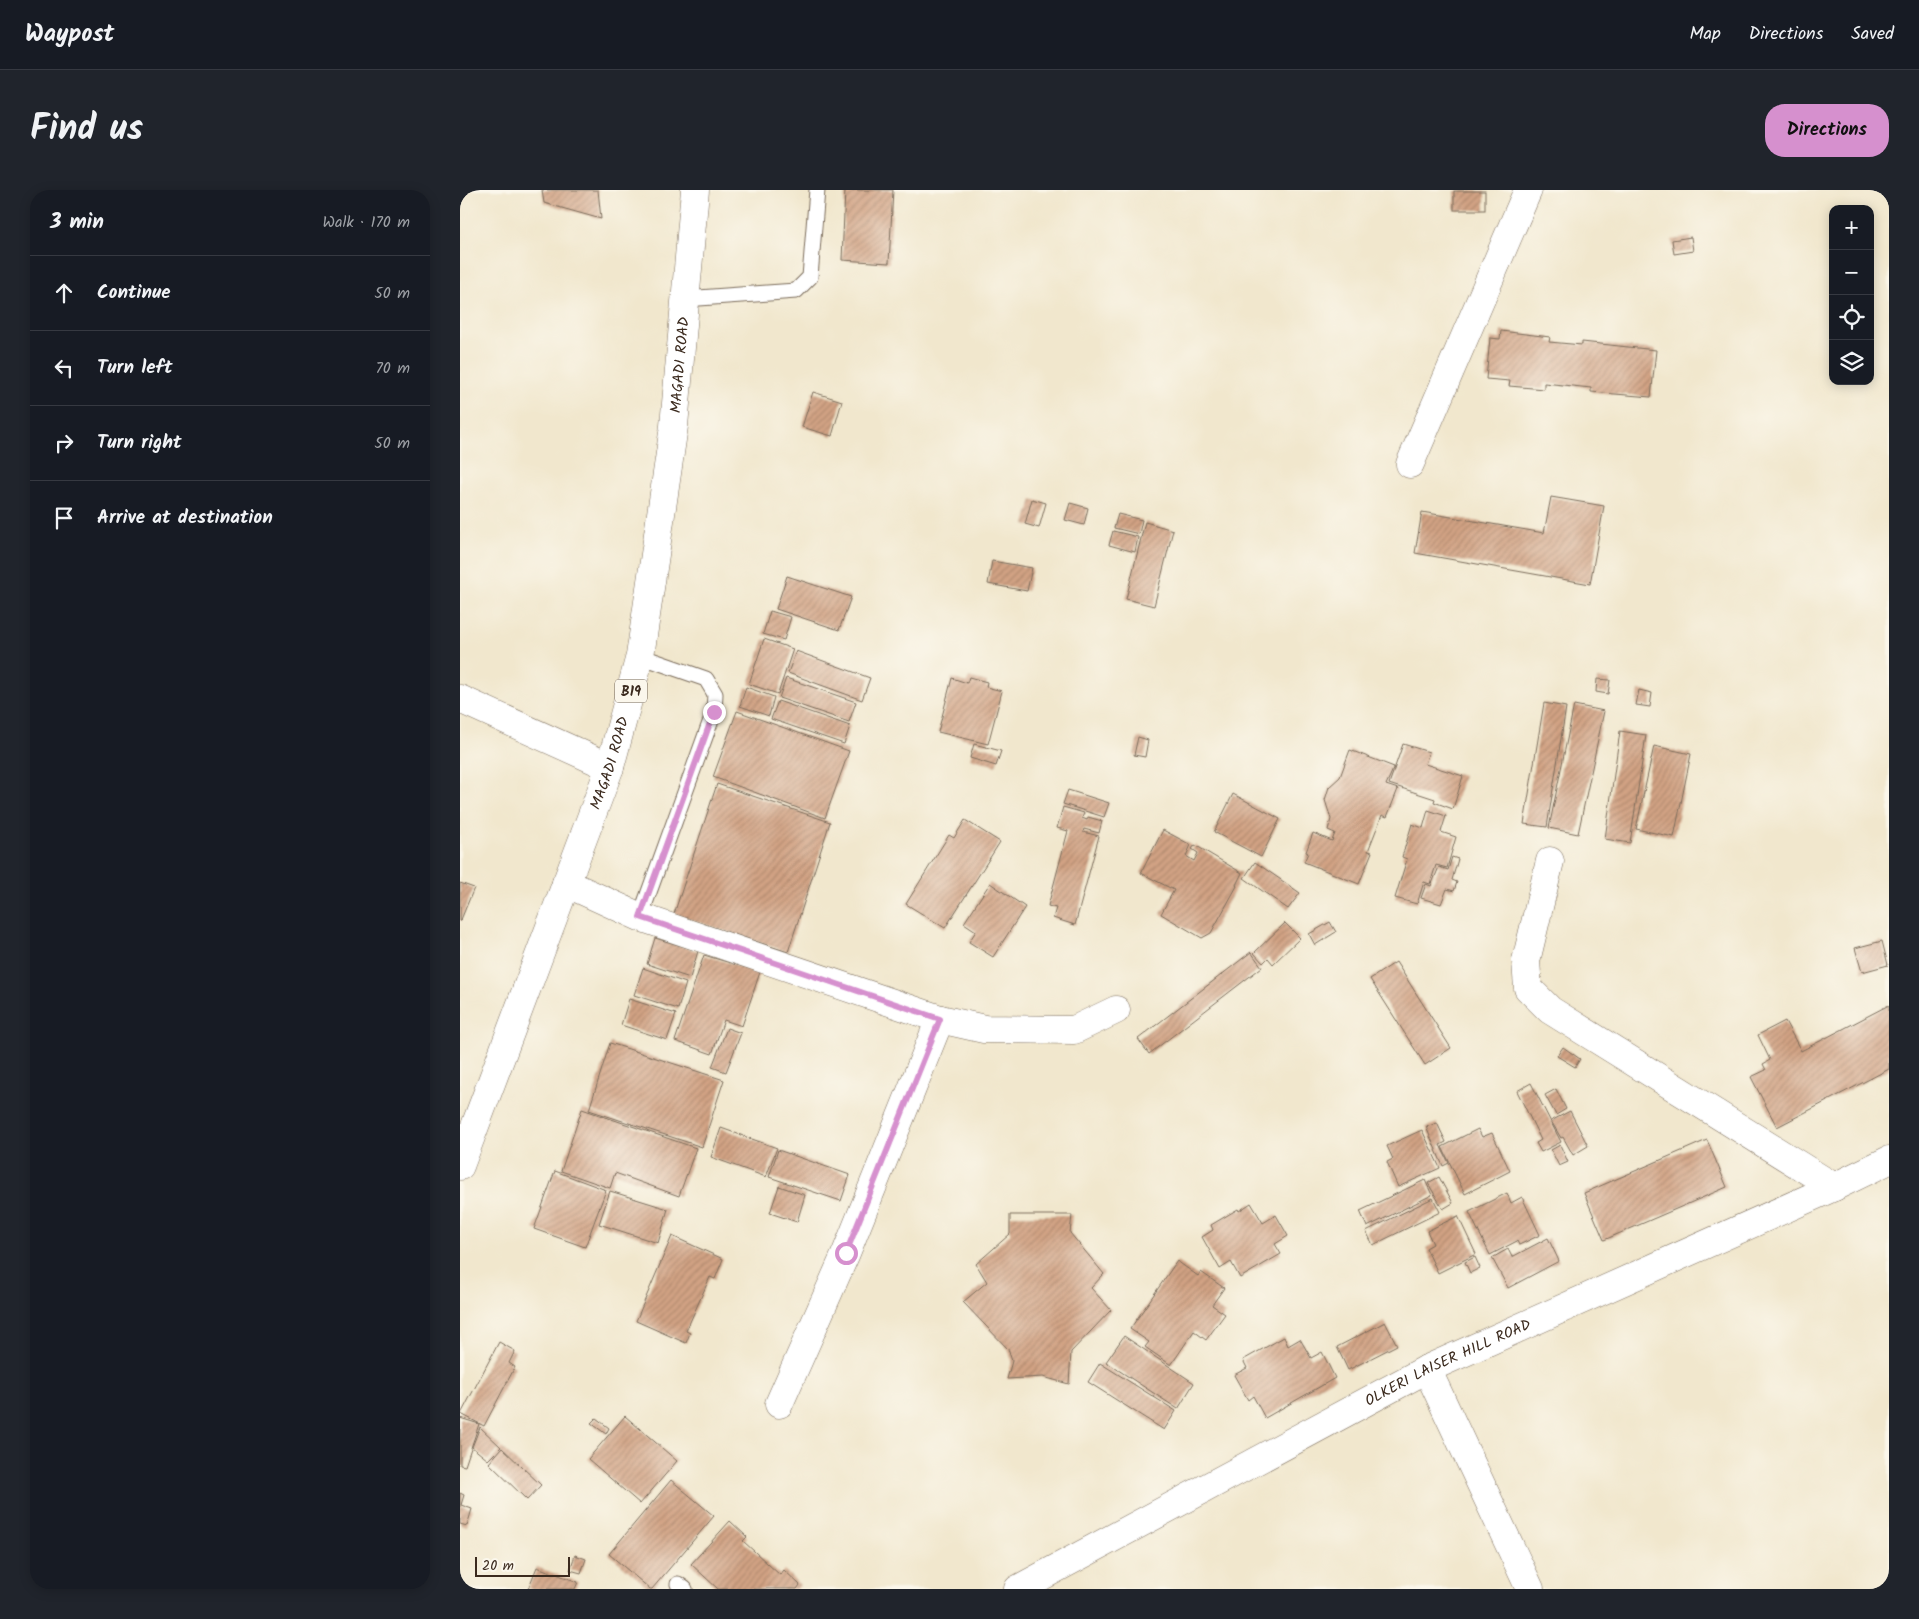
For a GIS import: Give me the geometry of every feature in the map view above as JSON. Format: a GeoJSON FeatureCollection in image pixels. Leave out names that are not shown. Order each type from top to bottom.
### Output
{"type":"FeatureCollection","features":[{"type":"Feature","properties":{"kind":"main road","name":"MAGADI ROAD"},"geometry":{"type":"LineString","coordinates":[[463,1151],[610,767],[640,656],[674,426],[695,190]]}},
{"type":"Feature","properties":{"kind":"main road"},"geometry":{"type":"LineString","coordinates":[[1410,464],[1528,190]]}},
{"type":"Feature","properties":{"kind":"main road"},"geometry":{"type":"LineString","coordinates":[[460,699],[610,767]]}},
{"type":"Feature","properties":{"kind":"main road"},"geometry":{"type":"LineString","coordinates":[[1550,862],[1526,961],[1528,988],[1550,1010],[1834,1187]]}},
{"type":"Feature","properties":{"kind":"main road"},"geometry":{"type":"LineString","coordinates":[[566,883],[640,917],[940,1019],[984,1029],[1074,1030],[1116,1010]]}},
{"type":"Feature","properties":{"kind":"main road"},"geometry":{"type":"LineString","coordinates":[[779,1404],[846,1253],[940,1019]]}},
{"type":"Feature","properties":{"kind":"main road","name":"OLKERI LAISER HILL ROAD"},"geometry":{"type":"LineString","coordinates":[[1018,1589],[1427,1369],[1834,1187],[1889,1160]]}},
{"type":"Feature","properties":{"kind":"main road"},"geometry":{"type":"LineString","coordinates":[[1427,1369],[1530,1589]]}},
{"type":"Feature","properties":{"kind":"lane"},"geometry":{"type":"LineString","coordinates":[[685,299],[796,291],[810,277],[816,190]]}},
{"type":"Feature","properties":{"kind":"lane"},"geometry":{"type":"LineString","coordinates":[[640,656],[706,678],[715,694],[714,712],[640,917]]}},
{"type":"Feature","properties":{"kind":"building"},"geometry":{"type":"Polygon","coordinates":[[[542,190],[598,190],[601,219],[544,203],[542,190]]]}},
{"type":"Feature","properties":{"kind":"building"},"geometry":{"type":"Polygon","coordinates":[[[845,190],[893,190],[889,263],[842,260],[845,190]]]}},
{"type":"Feature","properties":{"kind":"building"},"geometry":{"type":"Polygon","coordinates":[[[1454,191],[1485,191],[1485,210],[1454,210],[1454,191]]]}},
{"type":"Feature","properties":{"kind":"building"},"geometry":{"type":"Polygon","coordinates":[[[1691,237],[1693,251],[1674,254],[1672,240],[1691,237]]]}},
{"type":"Feature","properties":{"kind":"building"},"geometry":{"type":"Polygon","coordinates":[[[1501,331],[1550,337],[1549,342],[1582,345],[1582,342],[1656,350],[1651,397],[1591,392],[1591,388],[1544,383],[1544,389],[1509,386],[1510,381],[1486,379],[1490,338],[1500,339],[1501,331]]]}},
{"type":"Feature","properties":{"kind":"building"},"geometry":{"type":"Polygon","coordinates":[[[813,392],[842,401],[832,436],[802,427],[813,392]]]}},
{"type":"Feature","properties":{"kind":"building"},"geometry":{"type":"Polygon","coordinates":[[[1551,497],[1604,506],[1590,584],[1415,553],[1422,512],[1544,533],[1551,497]]]}},
{"type":"Feature","properties":{"kind":"building"},"geometry":{"type":"Polygon","coordinates":[[[1032,499],[1046,503],[1039,528],[1025,524],[1032,499]]]}},
{"type":"Feature","properties":{"kind":"building"},"geometry":{"type":"Polygon","coordinates":[[[1070,503],[1088,508],[1084,525],[1065,520],[1070,503]]]}},
{"type":"Feature","properties":{"kind":"building"},"geometry":{"type":"Polygon","coordinates":[[[1118,514],[1142,520],[1139,534],[1114,528],[1118,514]]]}},
{"type":"Feature","properties":{"kind":"building"},"geometry":{"type":"Polygon","coordinates":[[[1145,522],[1173,530],[1154,606],[1126,599],[1145,522]]]}},
{"type":"Feature","properties":{"kind":"building"},"geometry":{"type":"Polygon","coordinates":[[[1113,531],[1138,537],[1135,552],[1109,545],[1113,531]]]}},
{"type":"Feature","properties":{"kind":"building"},"geometry":{"type":"Polygon","coordinates":[[[992,561],[1032,568],[1027,591],[988,584],[992,561]]]}},
{"type":"Feature","properties":{"kind":"building"},"geometry":{"type":"Polygon","coordinates":[[[787,576],[851,597],[839,630],[776,609],[787,576]]]}},
{"type":"Feature","properties":{"kind":"building"},"geometry":{"type":"Polygon","coordinates":[[[770,611],[791,617],[784,640],[763,634],[770,611]]]}},
{"type":"Feature","properties":{"kind":"building"},"geometry":{"type":"Polygon","coordinates":[[[764,639],[793,649],[778,694],[749,684],[764,639]]]}},
{"type":"Feature","properties":{"kind":"building"},"geometry":{"type":"Polygon","coordinates":[[[796,651],[870,678],[862,700],[788,673],[796,651]]]}},
{"type":"Feature","properties":{"kind":"building"},"geometry":{"type":"Polygon","coordinates":[[[969,677],[987,682],[986,687],[1002,691],[988,744],[938,732],[952,678],[967,683],[969,677]]]}},
{"type":"Feature","properties":{"kind":"building"},"geometry":{"type":"Polygon","coordinates":[[[786,678],[856,702],[849,722],[779,698],[786,678]]]}},
{"type":"Feature","properties":{"kind":"building"},"geometry":{"type":"Polygon","coordinates":[[[1597,679],[1610,680],[1608,694],[1596,692],[1597,679]]]}},
{"type":"Feature","properties":{"kind":"building"},"geometry":{"type":"Polygon","coordinates":[[[746,687],[774,697],[769,716],[740,706],[746,687]]]}},
{"type":"Feature","properties":{"kind":"building"},"geometry":{"type":"Polygon","coordinates":[[[1639,690],[1652,693],[1650,707],[1636,705],[1639,690]]]}},
{"type":"Feature","properties":{"kind":"building"},"geometry":{"type":"Polygon","coordinates":[[[778,701],[850,726],[844,744],[771,719],[778,701]]]}},
{"type":"Feature","properties":{"kind":"building"},"geometry":{"type":"Polygon","coordinates":[[[1544,703],[1566,707],[1547,827],[1524,824],[1544,703]]]}},
{"type":"Feature","properties":{"kind":"building"},"geometry":{"type":"Polygon","coordinates":[[[1574,705],[1604,711],[1578,834],[1549,828],[1574,705]]]}},
{"type":"Feature","properties":{"kind":"building"},"geometry":{"type":"Polygon","coordinates":[[[737,711],[849,751],[825,818],[713,777],[737,711]]]}},
{"type":"Feature","properties":{"kind":"building"},"geometry":{"type":"Polygon","coordinates":[[[1620,731],[1646,735],[1630,843],[1605,839],[1620,731]]]}},
{"type":"Feature","properties":{"kind":"building"},"geometry":{"type":"Polygon","coordinates":[[[1138,737],[1148,740],[1145,757],[1134,755],[1138,737]]]}},
{"type":"Feature","properties":{"kind":"building"},"geometry":{"type":"Polygon","coordinates":[[[974,744],[1001,751],[996,766],[970,758],[974,744]]]}},
{"type":"Feature","properties":{"kind":"building"},"geometry":{"type":"Polygon","coordinates":[[[1403,744],[1429,752],[1425,764],[1463,776],[1453,809],[1434,802],[1435,799],[1389,784],[1403,744]]]}},
{"type":"Feature","properties":{"kind":"building"},"geometry":{"type":"Polygon","coordinates":[[[1654,746],[1691,754],[1674,837],[1636,829],[1654,746]]]}},
{"type":"Feature","properties":{"kind":"building"},"geometry":{"type":"Polygon","coordinates":[[[1350,750],[1394,767],[1386,785],[1398,789],[1387,817],[1382,815],[1368,851],[1372,852],[1359,884],[1304,862],[1313,833],[1332,841],[1335,833],[1328,830],[1331,819],[1325,800],[1329,787],[1340,777],[1350,750]]]}},
{"type":"Feature","properties":{"kind":"building"},"geometry":{"type":"Polygon","coordinates":[[[717,784],[830,822],[788,952],[674,914],[717,784]]]}},
{"type":"Feature","properties":{"kind":"building"},"geometry":{"type":"Polygon","coordinates":[[[1068,790],[1109,803],[1104,817],[1063,804],[1068,790]]]}},
{"type":"Feature","properties":{"kind":"building"},"geometry":{"type":"Polygon","coordinates":[[[1233,794],[1280,819],[1261,857],[1214,832],[1233,794]]]}},
{"type":"Feature","properties":{"kind":"building"},"geometry":{"type":"Polygon","coordinates":[[[1063,807],[1084,813],[1082,818],[1087,820],[1088,817],[1102,821],[1099,833],[1084,829],[1083,832],[1099,836],[1075,925],[1053,918],[1056,908],[1048,906],[1068,831],[1057,828],[1063,807]]]}},
{"type":"Feature","properties":{"kind":"building"},"geometry":{"type":"Polygon","coordinates":[[[1428,810],[1446,816],[1441,832],[1456,837],[1447,868],[1436,865],[1430,884],[1424,882],[1417,904],[1395,898],[1407,859],[1402,857],[1412,824],[1423,828],[1428,810]]]}},
{"type":"Feature","properties":{"kind":"building"},"geometry":{"type":"Polygon","coordinates":[[[965,820],[1000,842],[945,928],[906,904],[949,835],[954,838],[965,820]]]}},
{"type":"Feature","properties":{"kind":"building"},"geometry":{"type":"Polygon","coordinates":[[[1163,830],[1191,845],[1186,856],[1194,861],[1198,853],[1192,849],[1195,845],[1242,873],[1237,886],[1211,933],[1202,938],[1161,914],[1174,890],[1141,873],[1163,830]]]}},
{"type":"Feature","properties":{"kind":"building"},"geometry":{"type":"Polygon","coordinates":[[[1452,857],[1458,859],[1452,880],[1457,882],[1454,891],[1447,889],[1441,904],[1421,898],[1426,884],[1431,886],[1439,867],[1448,870],[1452,857]]]}},
{"type":"Feature","properties":{"kind":"building"},"geometry":{"type":"Polygon","coordinates":[[[1255,862],[1300,893],[1288,909],[1244,878],[1255,862]]]}},
{"type":"Feature","properties":{"kind":"building"},"geometry":{"type":"Polygon","coordinates":[[[460,883],[474,888],[460,922],[460,883]]]}},
{"type":"Feature","properties":{"kind":"building"},"geometry":{"type":"Polygon","coordinates":[[[990,883],[1025,907],[993,957],[969,942],[976,931],[964,923],[990,883]]]}},
{"type":"Feature","properties":{"kind":"building"},"geometry":{"type":"Polygon","coordinates":[[[1330,922],[1336,932],[1315,945],[1309,934],[1330,922]]]}},
{"type":"Feature","properties":{"kind":"building"},"geometry":{"type":"Polygon","coordinates":[[[1285,923],[1300,938],[1273,964],[1268,958],[1263,963],[1254,953],[1285,923]]]}},
{"type":"Feature","properties":{"kind":"building"},"geometry":{"type":"Polygon","coordinates":[[[655,938],[698,951],[690,978],[647,964],[655,938]]]}},
{"type":"Feature","properties":{"kind":"building"},"geometry":{"type":"Polygon","coordinates":[[[1882,941],[1888,965],[1862,972],[1855,948],[1882,941]]]}},
{"type":"Feature","properties":{"kind":"building"},"geometry":{"type":"Polygon","coordinates":[[[1251,952],[1262,967],[1149,1054],[1138,1039],[1251,952]]]}},
{"type":"Feature","properties":{"kind":"building"},"geometry":{"type":"Polygon","coordinates":[[[704,955],[760,972],[742,1026],[724,1020],[712,1054],[675,1041],[704,955]]]}},
{"type":"Feature","properties":{"kind":"building"},"geometry":{"type":"Polygon","coordinates":[[[1396,962],[1451,1048],[1425,1065],[1370,979],[1396,962]]]}},
{"type":"Feature","properties":{"kind":"building"},"geometry":{"type":"Polygon","coordinates":[[[643,968],[686,983],[678,1009],[634,995],[643,968]]]}},
{"type":"Feature","properties":{"kind":"building"},"geometry":{"type":"Polygon","coordinates":[[[629,999],[676,1014],[667,1040],[621,1025],[629,999]]]}},
{"type":"Feature","properties":{"kind":"building"},"geometry":{"type":"Polygon","coordinates":[[[1889,1005],[1889,1069],[1777,1127],[1751,1077],[1766,1070],[1763,1064],[1770,1060],[1758,1035],[1785,1021],[1801,1051],[1889,1005]]]}},
{"type":"Feature","properties":{"kind":"building"},"geometry":{"type":"Polygon","coordinates":[[[727,1028],[741,1033],[726,1072],[712,1067],[727,1028]]]}},
{"type":"Feature","properties":{"kind":"building"},"geometry":{"type":"Polygon","coordinates":[[[610,1043],[724,1080],[702,1147],[589,1110],[610,1043]]]}},
{"type":"Feature","properties":{"kind":"building"},"geometry":{"type":"Polygon","coordinates":[[[1563,1047],[1580,1059],[1575,1067],[1557,1056],[1563,1047]]]}},
{"type":"Feature","properties":{"kind":"building"},"geometry":{"type":"Polygon","coordinates":[[[1531,1083],[1561,1142],[1541,1152],[1536,1143],[1541,1140],[1517,1091],[1531,1083]]]}},
{"type":"Feature","properties":{"kind":"building"},"geometry":{"type":"Polygon","coordinates":[[[1556,1089],[1566,1109],[1556,1115],[1545,1095],[1556,1089]]]}},
{"type":"Feature","properties":{"kind":"building"},"geometry":{"type":"Polygon","coordinates":[[[582,1109],[696,1148],[679,1196],[615,1173],[610,1188],[561,1171],[582,1109]]]}},
{"type":"Feature","properties":{"kind":"building"},"geometry":{"type":"Polygon","coordinates":[[[1570,1111],[1588,1146],[1573,1155],[1551,1121],[1570,1111]]]}},
{"type":"Feature","properties":{"kind":"building"},"geometry":{"type":"Polygon","coordinates":[[[1437,1123],[1446,1142],[1440,1145],[1449,1163],[1443,1166],[1426,1127],[1437,1123]]]}},
{"type":"Feature","properties":{"kind":"building"},"geometry":{"type":"Polygon","coordinates":[[[721,1128],[777,1148],[766,1177],[711,1157],[721,1128]]]}},
{"type":"Feature","properties":{"kind":"building"},"geometry":{"type":"Polygon","coordinates":[[[1478,1129],[1482,1137],[1492,1133],[1510,1171],[1465,1194],[1442,1147],[1478,1129]]]}},
{"type":"Feature","properties":{"kind":"building"},"geometry":{"type":"Polygon","coordinates":[[[1422,1130],[1440,1168],[1398,1187],[1387,1162],[1393,1159],[1387,1146],[1422,1130]]]}},
{"type":"Feature","properties":{"kind":"building"},"geometry":{"type":"Polygon","coordinates":[[[1707,1140],[1727,1187],[1604,1240],[1584,1193],[1707,1140]]]}},
{"type":"Feature","properties":{"kind":"building"},"geometry":{"type":"Polygon","coordinates":[[[1560,1145],[1568,1162],[1559,1166],[1551,1150],[1560,1145]]]}},
{"type":"Feature","properties":{"kind":"building"},"geometry":{"type":"Polygon","coordinates":[[[778,1150],[850,1175],[841,1201],[769,1177],[778,1150]]]}},
{"type":"Feature","properties":{"kind":"building"},"geometry":{"type":"Polygon","coordinates":[[[555,1171],[606,1190],[585,1247],[534,1229],[555,1171]]]}},
{"type":"Feature","properties":{"kind":"building"},"geometry":{"type":"Polygon","coordinates":[[[1439,1177],[1453,1203],[1443,1209],[1428,1183],[1439,1177]]]}},
{"type":"Feature","properties":{"kind":"building"},"geometry":{"type":"Polygon","coordinates":[[[1425,1180],[1432,1195],[1367,1227],[1360,1211],[1425,1180]]]}},
{"type":"Feature","properties":{"kind":"building"},"geometry":{"type":"Polygon","coordinates":[[[779,1186],[805,1195],[797,1222],[770,1213],[779,1186]]]}},
{"type":"Feature","properties":{"kind":"building"},"geometry":{"type":"Polygon","coordinates":[[[610,1191],[668,1209],[658,1243],[599,1224],[610,1191]]]}},
{"type":"Feature","properties":{"kind":"building"},"geometry":{"type":"Polygon","coordinates":[[[1507,1193],[1511,1203],[1522,1197],[1540,1235],[1519,1245],[1517,1241],[1490,1255],[1469,1212],[1507,1193]]]}},
{"type":"Feature","properties":{"kind":"building"},"geometry":{"type":"Polygon","coordinates":[[[1433,1198],[1440,1212],[1373,1245],[1366,1231],[1433,1198]]]}},
{"type":"Feature","properties":{"kind":"building"},"geometry":{"type":"Polygon","coordinates":[[[1251,1203],[1263,1223],[1276,1215],[1288,1236],[1275,1244],[1281,1254],[1240,1278],[1231,1262],[1220,1269],[1202,1237],[1213,1230],[1211,1225],[1251,1203]]]}},
{"type":"Feature","properties":{"kind":"building"},"geometry":{"type":"Polygon","coordinates":[[[1010,1215],[1072,1215],[1070,1233],[1104,1274],[1091,1288],[1111,1310],[1071,1352],[1069,1384],[1043,1377],[1007,1379],[1012,1361],[1008,1349],[963,1302],[987,1282],[976,1264],[1010,1234],[1010,1215]]]}},
{"type":"Feature","properties":{"kind":"building"},"geometry":{"type":"Polygon","coordinates":[[[1458,1216],[1476,1254],[1438,1273],[1426,1248],[1433,1244],[1427,1231],[1458,1216]]]}},
{"type":"Feature","properties":{"kind":"building"},"geometry":{"type":"Polygon","coordinates":[[[672,1236],[723,1259],[715,1279],[710,1277],[686,1331],[690,1333],[686,1343],[636,1321],[672,1236]]]}},
{"type":"Feature","properties":{"kind":"building"},"geometry":{"type":"Polygon","coordinates":[[[1548,1238],[1559,1261],[1508,1288],[1492,1258],[1508,1249],[1512,1257],[1548,1238]]]}},
{"type":"Feature","properties":{"kind":"building"},"geometry":{"type":"Polygon","coordinates":[[[1475,1257],[1480,1268],[1470,1273],[1465,1262],[1475,1257]]]}},
{"type":"Feature","properties":{"kind":"building"},"geometry":{"type":"Polygon","coordinates":[[[1177,1261],[1198,1276],[1201,1272],[1224,1288],[1212,1305],[1225,1314],[1206,1340],[1194,1331],[1171,1365],[1145,1347],[1149,1342],[1130,1329],[1177,1261]]]}},
{"type":"Feature","properties":{"kind":"building"},"geometry":{"type":"Polygon","coordinates":[[[1385,1322],[1397,1345],[1348,1370],[1337,1347],[1385,1322]]]}},
{"type":"Feature","properties":{"kind":"building"},"geometry":{"type":"Polygon","coordinates":[[[1124,1336],[1194,1383],[1178,1409],[1106,1362],[1124,1336]]]}},
{"type":"Feature","properties":{"kind":"building"},"geometry":{"type":"Polygon","coordinates":[[[1284,1337],[1288,1346],[1300,1339],[1311,1358],[1322,1352],[1335,1378],[1265,1418],[1253,1396],[1248,1400],[1234,1375],[1247,1368],[1243,1360],[1284,1337]]]}},
{"type":"Feature","properties":{"kind":"building"},"geometry":{"type":"Polygon","coordinates":[[[499,1342],[515,1351],[509,1363],[515,1367],[484,1426],[461,1414],[499,1342]]]}},
{"type":"Feature","properties":{"kind":"building"},"geometry":{"type":"Polygon","coordinates":[[[1100,1363],[1176,1411],[1164,1430],[1088,1382],[1100,1363]]]}},
{"type":"Feature","properties":{"kind":"building"},"geometry":{"type":"Polygon","coordinates":[[[625,1416],[677,1461],[640,1504],[588,1459],[625,1416]]]}},
{"type":"Feature","properties":{"kind":"building"},"geometry":{"type":"Polygon","coordinates":[[[460,1418],[479,1424],[465,1466],[460,1465],[460,1418]]]}},
{"type":"Feature","properties":{"kind":"building"},"geometry":{"type":"Polygon","coordinates":[[[596,1418],[609,1428],[606,1434],[591,1423],[596,1418]]]}},
{"type":"Feature","properties":{"kind":"building"},"geometry":{"type":"Polygon","coordinates":[[[480,1427],[501,1447],[488,1460],[472,1447],[480,1427]]]}},
{"type":"Feature","properties":{"kind":"building"},"geometry":{"type":"Polygon","coordinates":[[[502,1448],[541,1485],[527,1500],[489,1463],[502,1448]]]}},
{"type":"Feature","properties":{"kind":"building"},"geometry":{"type":"Polygon","coordinates":[[[671,1480],[714,1516],[652,1589],[650,1589],[609,1554],[671,1480]]]}},
{"type":"Feature","properties":{"kind":"building"},"geometry":{"type":"Polygon","coordinates":[[[460,1493],[464,1495],[461,1505],[472,1509],[467,1526],[460,1524],[460,1493]]]}},
{"type":"Feature","properties":{"kind":"building"},"geometry":{"type":"Polygon","coordinates":[[[730,1521],[747,1537],[743,1541],[780,1575],[784,1570],[800,1585],[797,1589],[718,1589],[691,1564],[730,1521]]]}},
{"type":"Feature","properties":{"kind":"building"},"geometry":{"type":"Polygon","coordinates":[[[575,1555],[586,1559],[581,1573],[570,1570],[575,1555]]]}},
{"type":"Feature","properties":{"kind":"building"},"geometry":{"type":"Polygon","coordinates":[[[537,1567],[578,1582],[575,1589],[528,1589],[537,1567]]]}},
{"type":"Feature","properties":{"kind":"route"},"geometry":{"type":"LineString","coordinates":[[714,712],[640,917],[940,1019],[846,1253]]}}]}
